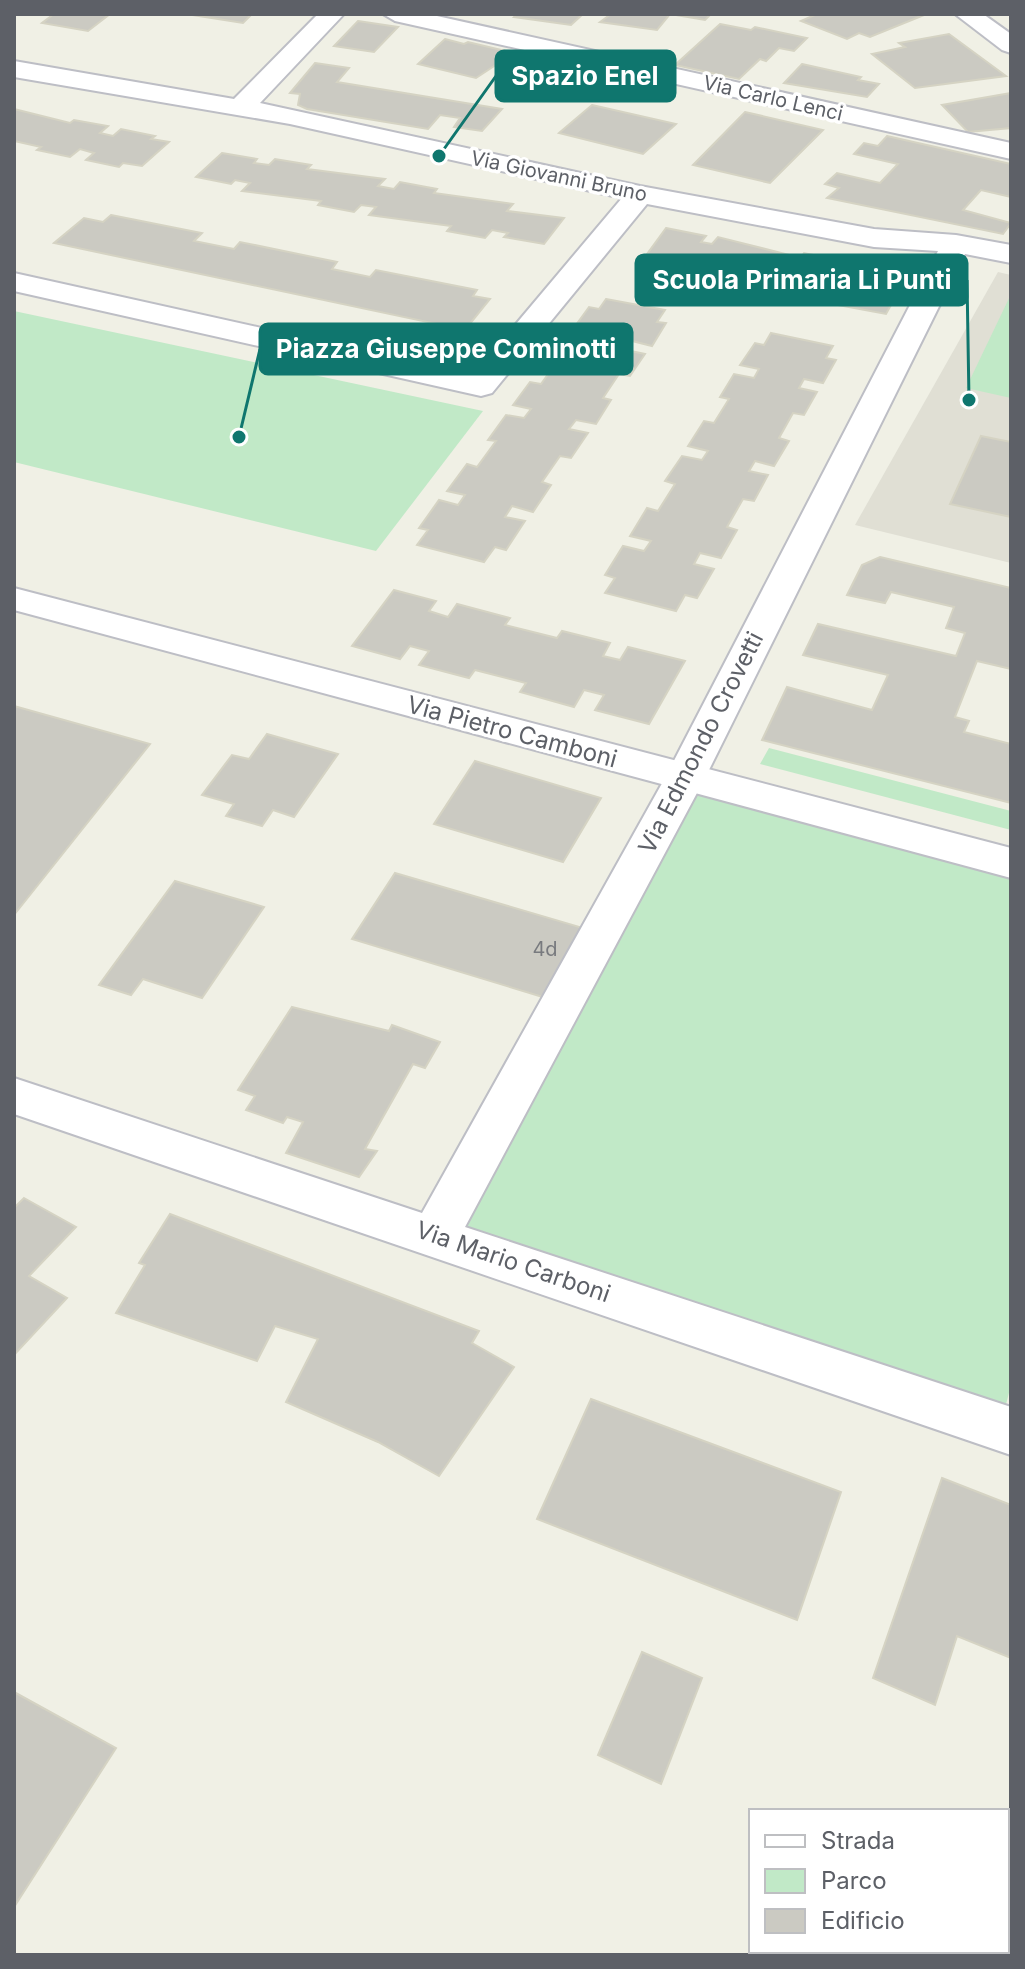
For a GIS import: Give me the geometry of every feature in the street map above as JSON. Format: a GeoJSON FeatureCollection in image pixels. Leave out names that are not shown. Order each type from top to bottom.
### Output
{"type":"FeatureCollection","features":[{"type":"Feature","properties":{"kind":"street"},"geometry":{"type":"LineString","coordinates":[[241,107],[332,14]]}},
{"type":"Feature","properties":{"kind":"street","name":"Via Carlo Lenci"},"geometry":{"type":"LineString","coordinates":[[395,14],[1011,151]]}},
{"type":"Feature","properties":{"kind":"street"},"geometry":{"type":"LineString","coordinates":[[967,14],[1011,45]]}},
{"type":"Feature","properties":{"kind":"street","name":"Via Giovanni Bruno"},"geometry":{"type":"LineString","coordinates":[[14,69],[241,107],[640,194],[874,238],[956,244],[1011,254]]}},
{"type":"Feature","properties":{"kind":"street"},"geometry":{"type":"LineString","coordinates":[[14,282],[481,386],[640,194]]}},
{"type":"Feature","properties":{"kind":"street","name":"Via Edmondo Crovetti"},"geometry":{"type":"LineString","coordinates":[[435,1235],[685,778],[956,244]]}},
{"type":"Feature","properties":{"kind":"street","name":"Via Pietro Camboni"},"geometry":{"type":"LineString","coordinates":[[14,599],[1011,863]]}},
{"type":"Feature","properties":{"kind":"street","name":"Via Mario Carboni"},"geometry":{"type":"LineString","coordinates":[[14,1096],[1011,1431]]}},
{"type":"Feature","properties":{"kind":"shaded area"},"geometry":{"type":"Polygon","coordinates":[[[998,272],[1011,275],[1011,563],[855,525],[998,272]]]}},
{"type":"Feature","properties":{"kind":"green space"},"geometry":{"type":"Polygon","coordinates":[[[1011,294],[1011,398],[966,388],[1011,294]]]}},
{"type":"Feature","properties":{"kind":"green space"},"geometry":{"type":"Polygon","coordinates":[[[14,311],[483,411],[376,551],[14,462],[14,311]]]}},
{"type":"Feature","properties":{"kind":"green space"},"geometry":{"type":"Polygon","coordinates":[[[769,748],[1011,811],[1011,830],[760,764],[769,748]]]}},
{"type":"Feature","properties":{"kind":"green space"},"geometry":{"type":"Polygon","coordinates":[[[685,778],[1011,863],[1011,1385],[1000,1428],[435,1235],[685,778]]]}},
{"type":"Feature","properties":{"kind":"building"},"geometry":{"type":"Polygon","coordinates":[[[54,14],[110,14],[88,31],[42,23],[54,14]]]}},
{"type":"Feature","properties":{"kind":"building"},"geometry":{"type":"Polygon","coordinates":[[[186,14],[252,14],[243,23],[186,14]]]}},
{"type":"Feature","properties":{"kind":"building"},"geometry":{"type":"Polygon","coordinates":[[[517,14],[583,14],[571,25],[514,17],[517,14]]]}},
{"type":"Feature","properties":{"kind":"building"},"geometry":{"type":"Polygon","coordinates":[[[611,14],[670,14],[657,30],[600,22],[611,14]]]}},
{"type":"Feature","properties":{"kind":"building"},"geometry":{"type":"Polygon","coordinates":[[[670,14],[711,14],[705,20],[670,14]]]}},
{"type":"Feature","properties":{"kind":"building"},"geometry":{"type":"Polygon","coordinates":[[[817,14],[924,15],[870,37],[859,33],[847,39],[801,21],[817,14]]]}},
{"type":"Feature","properties":{"kind":"building"},"geometry":{"type":"Polygon","coordinates":[[[358,21],[398,27],[374,52],[334,46],[358,21]]]}},
{"type":"Feature","properties":{"kind":"building"},"geometry":{"type":"Polygon","coordinates":[[[720,24],[751,30],[755,27],[807,38],[794,51],[779,48],[766,61],[760,59],[739,79],[675,65],[720,24]]]}},
{"type":"Feature","properties":{"kind":"building"},"geometry":{"type":"Polygon","coordinates":[[[949,34],[1006,76],[915,88],[872,54],[905,47],[899,43],[949,34]]]}},
{"type":"Feature","properties":{"kind":"building"},"geometry":{"type":"Polygon","coordinates":[[[445,39],[514,53],[476,78],[418,64],[445,39]]]}},
{"type":"Feature","properties":{"kind":"building"},"geometry":{"type":"Polygon","coordinates":[[[315,63],[349,68],[337,82],[502,109],[482,131],[454,127],[460,118],[440,115],[428,129],[307,109],[298,105],[300,94],[290,93],[315,63]]]}},
{"type":"Feature","properties":{"kind":"building"},"geometry":{"type":"Polygon","coordinates":[[[802,64],[879,84],[867,97],[784,83],[802,64]]]}},
{"type":"Feature","properties":{"kind":"building"},"geometry":{"type":"Polygon","coordinates":[[[1011,93],[1011,128],[968,132],[942,105],[1011,93]]]}},
{"type":"Feature","properties":{"kind":"building"},"geometry":{"type":"Polygon","coordinates":[[[592,105],[676,124],[643,154],[559,133],[592,105]]]}},
{"type":"Feature","properties":{"kind":"building"},"geometry":{"type":"Polygon","coordinates":[[[14,109],[70,123],[74,120],[108,126],[100,133],[113,136],[121,129],[169,142],[142,166],[123,163],[119,167],[86,160],[94,153],[80,149],[70,157],[37,150],[41,147],[14,141],[14,109]]]}},
{"type":"Feature","properties":{"kind":"building"},"geometry":{"type":"Polygon","coordinates":[[[745,112],[823,130],[770,183],[693,165],[745,112]]]}},
{"type":"Feature","properties":{"kind":"building"},"geometry":{"type":"Polygon","coordinates":[[[887,136],[1011,164],[1011,197],[981,190],[963,210],[1011,223],[1003,234],[827,198],[839,188],[825,184],[837,173],[880,183],[898,164],[854,154],[864,143],[878,146],[887,136]]]}},
{"type":"Feature","properties":{"kind":"building"},"geometry":{"type":"Polygon","coordinates":[[[222,153],[257,159],[254,163],[269,165],[275,159],[311,165],[307,169],[385,179],[378,186],[394,189],[400,182],[437,189],[434,193],[513,204],[507,211],[564,218],[544,244],[504,237],[508,233],[492,230],[485,238],[447,231],[451,226],[369,215],[376,207],[361,205],[354,212],[318,205],[321,201],[242,191],[250,183],[235,180],[231,184],[196,177],[222,153]]]}},
{"type":"Feature","properties":{"kind":"building"},"geometry":{"type":"Polygon","coordinates":[[[111,215],[202,233],[194,241],[234,249],[240,242],[337,262],[332,269],[370,277],[376,270],[477,290],[473,296],[490,299],[465,330],[54,243],[84,218],[103,222],[111,215]]]}},
{"type":"Feature","properties":{"kind":"building"},"geometry":{"type":"Polygon","coordinates":[[[666,228],[706,236],[701,242],[712,244],[718,237],[801,258],[804,253],[848,262],[843,270],[854,272],[859,263],[909,273],[886,314],[838,305],[843,295],[831,293],[825,303],[777,294],[781,288],[742,280],[739,285],[695,277],[700,268],[688,265],[683,274],[639,265],[666,228]]]}},
{"type":"Feature","properties":{"kind":"building"},"geometry":{"type":"Polygon","coordinates":[[[606,299],[665,310],[657,322],[666,323],[652,346],[632,341],[626,350],[645,354],[630,376],[619,374],[603,398],[611,400],[596,424],[576,420],[569,429],[588,433],[571,458],[560,456],[542,482],[551,485],[533,512],[512,506],[505,517],[525,521],[506,550],[495,547],[484,562],[417,545],[428,530],[419,528],[439,500],[458,505],[465,495],[447,491],[467,464],[477,467],[496,441],[488,440],[506,415],[524,418],[531,409],[513,405],[530,382],[541,384],[558,360],[550,359],[566,336],[584,340],[589,332],[573,329],[589,307],[599,309],[606,299]]]}},
{"type":"Feature","properties":{"kind":"building"},"geometry":{"type":"Polygon","coordinates":[[[771,333],[833,346],[826,358],[836,360],[823,383],[804,379],[799,388],[817,392],[804,415],[793,413],[779,438],[789,441],[774,466],[755,461],[749,471],[768,475],[754,501],[743,499],[727,527],[737,530],[721,558],[700,553],[694,564],[714,569],[697,598],[685,595],[676,611],[605,593],[615,578],[605,575],[623,546],[644,551],[651,541],[630,536],[647,508],[658,511],[675,484],[665,481],[682,456],[702,460],[708,451],[688,446],[704,421],[714,423],[729,399],[720,397],[734,374],[754,378],[759,369],[740,365],[755,343],[764,345],[771,333]]]}},
{"type":"Feature","properties":{"kind":"building"},"geometry":{"type":"Polygon","coordinates":[[[981,436],[1011,442],[1011,517],[950,504],[981,436]]]}},
{"type":"Feature","properties":{"kind":"building"},"geometry":{"type":"Polygon","coordinates":[[[880,557],[1011,588],[1011,669],[977,661],[955,717],[969,721],[964,732],[1011,744],[1011,803],[762,740],[787,687],[872,710],[888,675],[803,655],[818,624],[956,656],[965,633],[946,628],[954,607],[891,592],[885,603],[847,595],[862,565],[880,557]]]}},
{"type":"Feature","properties":{"kind":"building"},"geometry":{"type":"Polygon","coordinates":[[[394,590],[436,601],[429,611],[448,617],[457,604],[510,618],[505,625],[557,638],[562,631],[610,643],[603,656],[620,660],[628,647],[685,661],[649,724],[595,710],[604,695],[584,690],[574,707],[520,692],[526,683],[475,670],[469,678],[419,665],[429,651],[410,646],[400,659],[352,646],[394,590]]]}},
{"type":"Feature","properties":{"kind":"building"},"geometry":{"type":"Polygon","coordinates":[[[14,706],[150,744],[14,915],[14,706]]]}},
{"type":"Feature","properties":{"kind":"building"},"geometry":{"type":"Polygon","coordinates":[[[267,734],[338,754],[294,817],[273,810],[262,826],[226,816],[234,804],[202,795],[232,755],[249,759],[267,734]]]}},
{"type":"Feature","properties":{"kind":"building"},"geometry":{"type":"Polygon","coordinates":[[[475,761],[601,798],[563,862],[434,824],[475,761]]]}},
{"type":"Feature","properties":{"kind":"building"},"geometry":{"type":"Polygon","coordinates":[[[395,873],[583,928],[546,998],[352,939],[395,873]]]}},
{"type":"Feature","properties":{"kind":"building"},"geometry":{"type":"Polygon","coordinates":[[[175,881],[264,907],[202,998],[143,979],[131,995],[99,985],[175,881]]]}},
{"type":"Feature","properties":{"kind":"building"},"geometry":{"type":"Polygon","coordinates":[[[292,1007],[389,1031],[392,1025],[440,1042],[425,1068],[413,1064],[365,1149],[377,1151],[359,1177],[286,1153],[303,1122],[287,1117],[283,1123],[246,1110],[255,1096],[238,1090],[292,1007]]]}},
{"type":"Feature","properties":{"kind":"building"},"geometry":{"type":"Polygon","coordinates":[[[24,1198],[76,1227],[29,1276],[67,1298],[14,1355],[14,1208],[24,1198]]]}},
{"type":"Feature","properties":{"kind":"building"},"geometry":{"type":"Polygon","coordinates":[[[170,1214],[479,1331],[472,1343],[514,1367],[439,1476],[378,1442],[286,1402],[318,1339],[275,1326],[257,1361],[116,1313],[145,1265],[139,1263],[170,1214]]]}},
{"type":"Feature","properties":{"kind":"building"},"geometry":{"type":"Polygon","coordinates":[[[591,1399],[841,1492],[797,1620],[537,1519],[591,1399]]]}},
{"type":"Feature","properties":{"kind":"building"},"geometry":{"type":"Polygon","coordinates":[[[942,1478],[1011,1505],[1011,1658],[957,1636],[935,1705],[873,1678],[942,1478]]]}},
{"type":"Feature","properties":{"kind":"building"},"geometry":{"type":"Polygon","coordinates":[[[642,1652],[702,1678],[661,1784],[598,1755],[642,1652]]]}},
{"type":"Feature","properties":{"kind":"building"},"geometry":{"type":"Polygon","coordinates":[[[14,1692],[116,1748],[14,1907],[14,1692]]]}},
{"type":"Feature","properties":{"kind":"place","name":"Spazio Enel"},"geometry":{"type":"Point","coordinates":[439,156]}},
{"type":"Feature","properties":{"kind":"place","name":"Scuola Primaria Li Punti"},"geometry":{"type":"Point","coordinates":[969,400]}},
{"type":"Feature","properties":{"kind":"place","name":"Piazza Giuseppe Cominotti"},"geometry":{"type":"Point","coordinates":[239,437]}}]}
